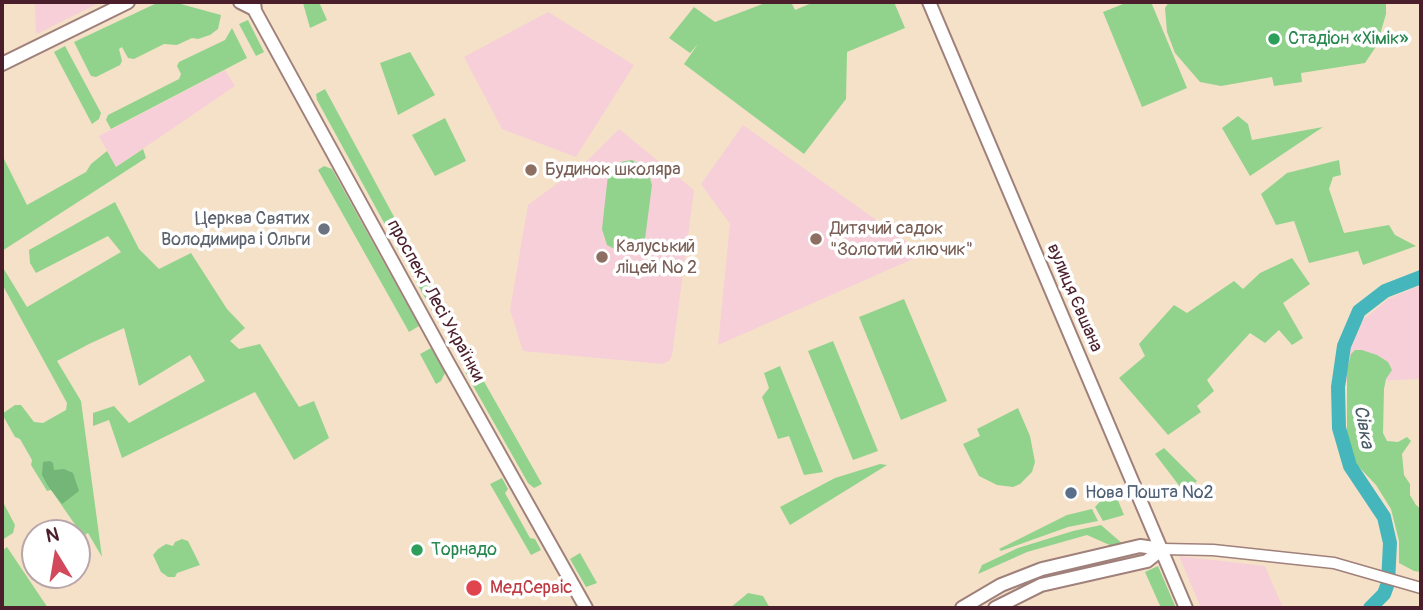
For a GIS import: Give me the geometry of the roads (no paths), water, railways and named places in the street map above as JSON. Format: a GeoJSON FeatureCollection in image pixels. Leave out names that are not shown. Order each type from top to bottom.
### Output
{"type":"FeatureCollection","features":[{"type":"Feature","properties":{"kind":"main road"},"geometry":{"type":"LineString","coordinates":[[2,64],[128,2]]}},
{"type":"Feature","properties":{"kind":"main road","name":"проспект Лесі Українки"},"geometry":{"type":"LineString","coordinates":[[240,2],[254,5],[447,361],[586,608]]}},
{"type":"Feature","properties":{"kind":"main road","name":"вулиця Євшана"},"geometry":{"type":"LineString","coordinates":[[929,2],[1186,608]]}},
{"type":"Feature","properties":{"kind":"main road"},"geometry":{"type":"LineString","coordinates":[[962,608],[1001,586],[1042,569],[1140,546],[1162,549]]}},
{"type":"Feature","properties":{"kind":"main road"},"geometry":{"type":"LineString","coordinates":[[995,608],[1041,585],[1147,561],[1162,549]]}},
{"type":"Feature","properties":{"kind":"street"},"geometry":{"type":"LineString","coordinates":[[1162,549],[1202,550],[1334,563],[1421,588]]}},
{"type":"Feature","properties":{"kind":"waterway","name":"Сівка"},"geometry":{"type":"LineString","coordinates":[[1370,608],[1384,594],[1388,583],[1390,543],[1384,517],[1350,466],[1339,428],[1338,387],[1344,346],[1359,311],[1385,291],[1421,277]]}},
{"type":"Feature","properties":{"kind":"place","name":"Стадіон «Хімік»"},"geometry":{"type":"Point","coordinates":[1274,39]}},
{"type":"Feature","properties":{"kind":"place","name":"Будинок школяра"},"geometry":{"type":"Point","coordinates":[531,170]}},
{"type":"Feature","properties":{"kind":"place","name":"Церква Святих Володимира і Ольги"},"geometry":{"type":"Point","coordinates":[324,229]}},
{"type":"Feature","properties":{"kind":"place","name":"Дитячий садок \"Золотий ключик\""},"geometry":{"type":"Point","coordinates":[816,239]}},
{"type":"Feature","properties":{"kind":"place","name":"Калуський ліцей № 2"},"geometry":{"type":"Point","coordinates":[602,257]}},
{"type":"Feature","properties":{"kind":"place","name":"Нова Пошта №2"},"geometry":{"type":"Point","coordinates":[1071,493]}},
{"type":"Feature","properties":{"kind":"place","name":"Торнадо"},"geometry":{"type":"Point","coordinates":[417,550]}},
{"type":"Feature","properties":{"kind":"place","name":"МедСервіс"},"geometry":{"type":"Point","coordinates":[474,588]}}]}
